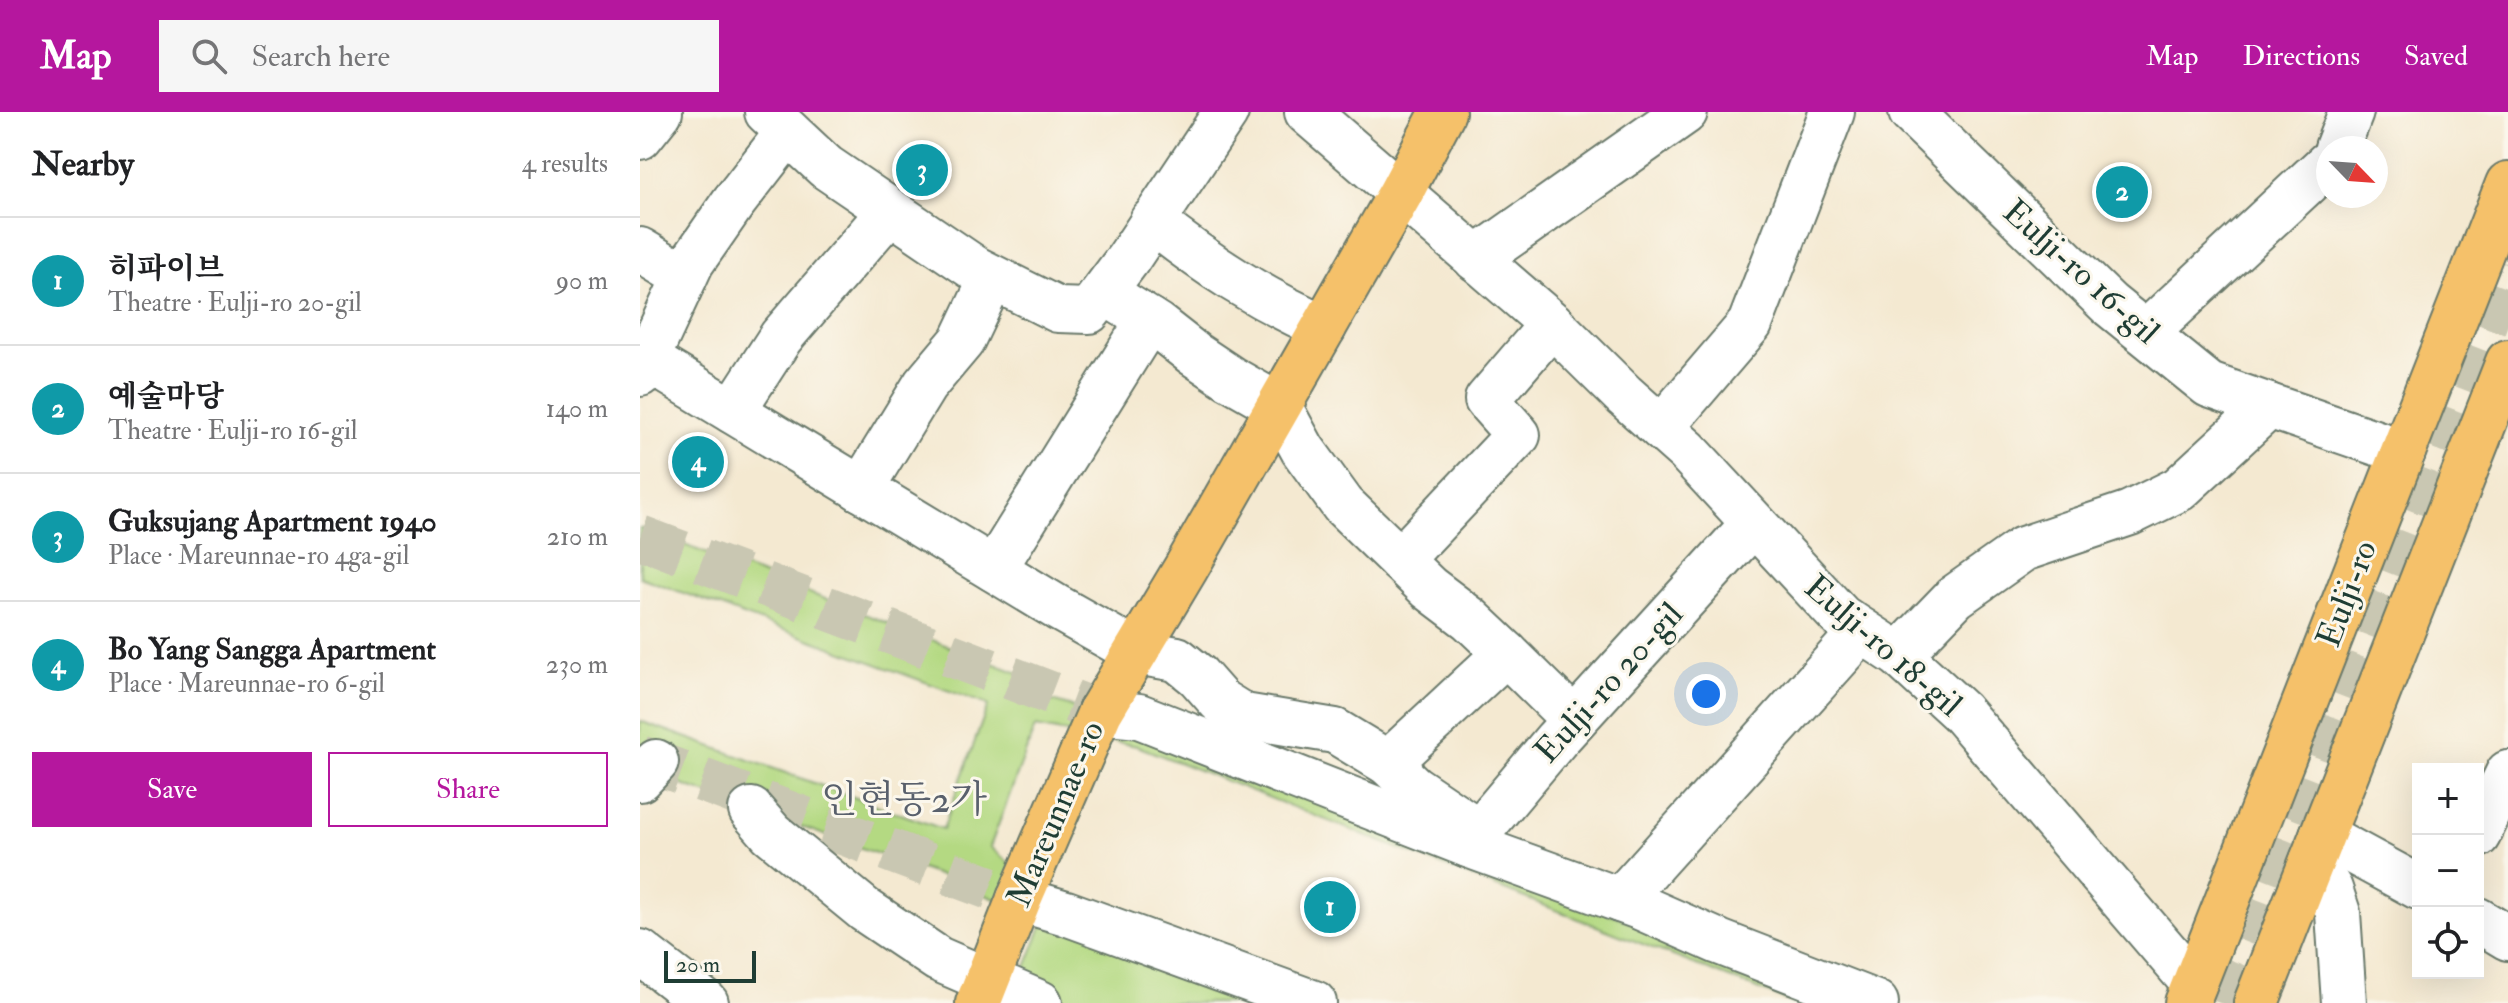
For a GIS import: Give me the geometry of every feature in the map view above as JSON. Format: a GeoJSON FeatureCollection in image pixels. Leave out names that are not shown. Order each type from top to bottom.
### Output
{"type":"FeatureCollection","features":[{"type":"Feature","properties":{"kind":"main road","name":"Mareunnae-ro"},"geometry":{"type":"LineString","coordinates":[[982,992],[1100,712],[1279,406],[1443,112]]}},
{"type":"Feature","properties":{"kind":"main road","name":"Eulji-ro"},"geometry":{"type":"LineString","coordinates":[[2190,994],[2508,184]]}},
{"type":"Feature","properties":{"kind":"main road","name":"Eulji-ro"},"geometry":{"type":"LineString","coordinates":[[2256,1003],[2317,848],[2496,424],[2508,362]]}},
{"type":"Feature","properties":{"kind":"street"},"geometry":{"type":"LineString","coordinates":[[640,137],[660,112]]}},
{"type":"Feature","properties":{"kind":"street"},"geometry":{"type":"LineString","coordinates":[[1226,112],[1089,311],[1058,310],[976,269],[826,167],[778,122],[733,203],[692,262],[642,363],[733,411],[1136,652],[1177,659],[1198,676],[1220,701],[1244,716],[1335,731],[1388,763],[1473,838]]}},
{"type":"Feature","properties":{"kind":"street","name":"Eulji-ro 18-gil"},"geometry":{"type":"LineString","coordinates":[[1307,112],[1552,324],[1687,451],[1841,617],[1899,655],[1961,712],[2190,994]]}},
{"type":"Feature","properties":{"kind":"street"},"geometry":{"type":"LineString","coordinates":[[1476,259],[1685,112]]}},
{"type":"Feature","properties":{"kind":"street"},"geometry":{"type":"LineString","coordinates":[[1661,428],[1750,324],[1832,112]]}},
{"type":"Feature","properties":{"kind":"street","name":"Eulji-ro 16-gil"},"geometry":{"type":"LineString","coordinates":[[1911,112],[2109,304],[2209,385],[2403,452]]}},
{"type":"Feature","properties":{"kind":"street"},"geometry":{"type":"LineString","coordinates":[[2342,136],[2351,112]]}},
{"type":"Feature","properties":{"kind":"street"},"geometry":{"type":"LineString","coordinates":[[2146,333],[2316,174]]}},
{"type":"Feature","properties":{"kind":"street"},"geometry":{"type":"LineString","coordinates":[[733,411],[781,337],[889,212]]}},
{"type":"Feature","properties":{"kind":"street"},"geometry":{"type":"LineString","coordinates":[[1152,221],[1216,269],[1277,306],[1324,327]]}},
{"type":"Feature","properties":{"kind":"street"},"geometry":{"type":"LineString","coordinates":[[640,250],[685,277]]}},
{"type":"Feature","properties":{"kind":"street"},"geometry":{"type":"LineString","coordinates":[[861,489],[925,385],[962,341],[992,278]]}},
{"type":"Feature","properties":{"kind":"street"},"geometry":{"type":"LineString","coordinates":[[1104,292],[1149,320],[1194,354],[1279,406],[1303,450],[1343,505],[1429,588],[1470,619],[1574,720]]}},
{"type":"Feature","properties":{"kind":"street"},"geometry":{"type":"LineString","coordinates":[[994,569],[1149,320]]}},
{"type":"Feature","properties":{"kind":"street"},"geometry":{"type":"LineString","coordinates":[[1400,560],[1518,435],[1487,400],[1552,324]]}},
{"type":"Feature","properties":{"kind":"street"},"geometry":{"type":"LineString","coordinates":[[1899,655],[1955,597],[2023,549],[2130,513],[2179,489],[2269,406]]}},
{"type":"Feature","properties":{"kind":"street","name":"Eulji-ro 20-gil"},"geometry":{"type":"LineString","coordinates":[[1473,838],[1574,720],[1753,524]]}},
{"type":"Feature","properties":{"kind":"street"},"geometry":{"type":"LineString","coordinates":[[1620,900],[1862,631]]}},
{"type":"Feature","properties":{"kind":"street"},"geometry":{"type":"LineString","coordinates":[[1388,763],[1506,653]]}},
{"type":"Feature","properties":{"kind":"street"},"geometry":{"type":"LineString","coordinates":[[1100,712],[1139,716],[1473,838],[1876,1003]]}},
{"type":"Feature","properties":{"kind":"street"},"geometry":{"type":"LineString","coordinates":[[2484,823],[2508,773]]}},
{"type":"Feature","properties":{"kind":"street"},"geometry":{"type":"LineString","coordinates":[[751,810],[771,833],[865,910],[982,992],[1040,1003]]}},
{"type":"Feature","properties":{"kind":"street"},"geometry":{"type":"LineString","coordinates":[[2317,848],[2412,885]]}},
{"type":"Feature","properties":{"kind":"street"},"geometry":{"type":"LineString","coordinates":[[2317,848],[2338,913],[2344,1003]]}},
{"type":"Feature","properties":{"kind":"street"},"geometry":{"type":"LineString","coordinates":[[1019,899],[1066,913],[1314,1003]]}},
{"type":"Feature","properties":{"kind":"street"},"geometry":{"type":"LineString","coordinates":[[2484,924],[2508,938]]}},
{"type":"Feature","properties":{"kind":"street"},"geometry":{"type":"LineString","coordinates":[[640,952],[706,1003]]}},
{"type":"Feature","properties":{"kind":"green space"},"geometry":{"type":"Polygon","coordinates":[[[640,528],[1021,674],[1029,694],[1138,727],[1836,1003],[1793,1003],[1137,746],[1035,727],[990,847],[1085,926],[1292,1003],[1052,1003],[1017,990],[1044,921],[952,880],[640,770],[640,721],[943,829],[988,705],[640,577],[640,528]]]}},
{"type":"Feature","properties":{"kind":"tunnel"},"geometry":{"type":"LineString","coordinates":[[2220,1003],[2508,264]]}},
{"type":"Feature","properties":{"kind":"tunnel"},"geometry":{"type":"LineString","coordinates":[[640,537],[1100,712]]}},
{"type":"Feature","properties":{"kind":"tunnel"},"geometry":{"type":"LineString","coordinates":[[640,757],[1019,899]]}},
{"type":"Feature","properties":{"kind":"place","name":"Guksujang Apartment 1940"},"geometry":{"type":"Point","coordinates":[922,170]}},
{"type":"Feature","properties":{"kind":"place","name":"예술마당"},"geometry":{"type":"Point","coordinates":[2122,192]}},
{"type":"Feature","properties":{"kind":"place","name":"Bo Yang Sangga Apartment"},"geometry":{"type":"Point","coordinates":[698,462]}},
{"type":"Feature","properties":{"kind":"place","name":"히파이브"},"geometry":{"type":"Point","coordinates":[1330,907]}},
{"type":"Feature","properties":{"kind":"district","name":"인현동2가"},"geometry":{"type":"Point","coordinates":[904,800]}}]}
